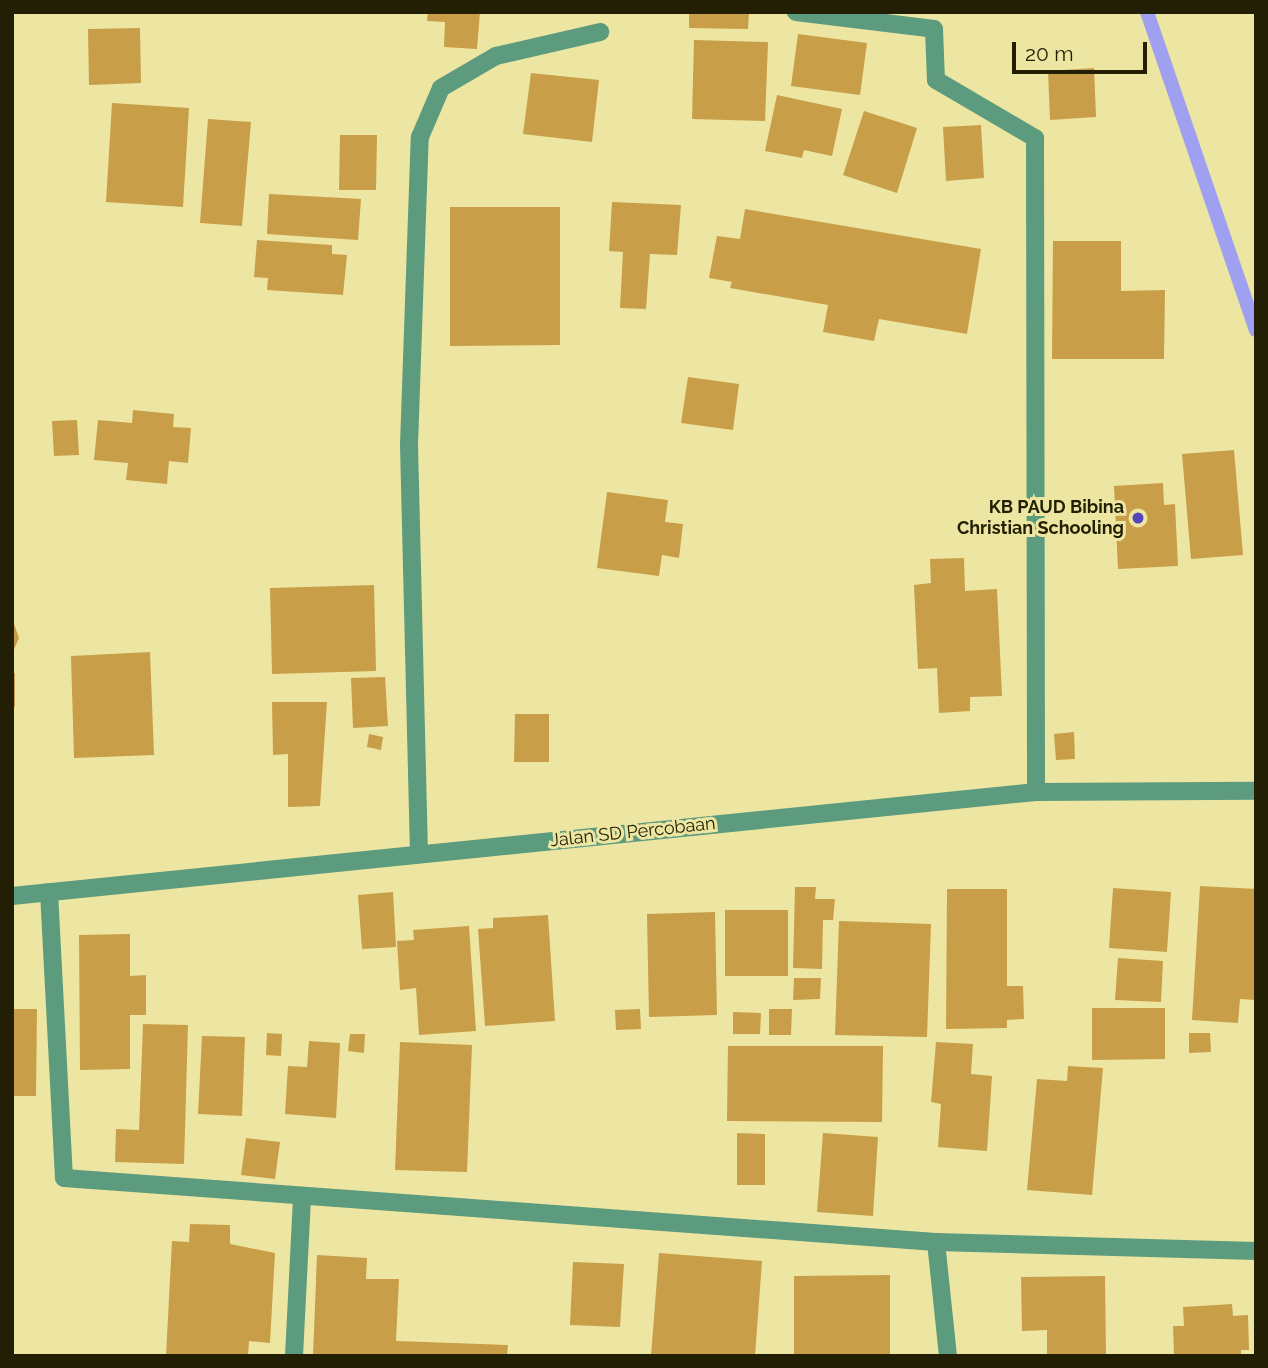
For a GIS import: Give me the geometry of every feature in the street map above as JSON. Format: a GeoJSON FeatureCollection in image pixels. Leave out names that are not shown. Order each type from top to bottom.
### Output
{"type":"FeatureCollection","features":[{"type":"Feature","properties":{"kind":"street"},"geometry":{"type":"LineString","coordinates":[[796,12],[934,29],[936,80],[1035,138],[1036,792]]}},
{"type":"Feature","properties":{"kind":"street"},"geometry":{"type":"LineString","coordinates":[[419,854],[408,445],[420,137],[441,88],[496,56],[600,32]]}},
{"type":"Feature","properties":{"kind":"street","name":"Jalan SD Percobaan"},"geometry":{"type":"LineString","coordinates":[[12,896],[1036,792],[1256,791]]}},
{"type":"Feature","properties":{"kind":"street"},"geometry":{"type":"LineString","coordinates":[[49,892],[64,1178],[936,1242],[1256,1251]]}},
{"type":"Feature","properties":{"kind":"street"},"geometry":{"type":"LineString","coordinates":[[294,1356],[302,1196]]}},
{"type":"Feature","properties":{"kind":"street"},"geometry":{"type":"LineString","coordinates":[[936,1242],[948,1356]]}},
{"type":"Feature","properties":{"kind":"building"},"geometry":{"type":"Polygon","coordinates":[[[428,12],[480,12],[477,49],[444,47],[445,22],[427,21],[428,12]]]}},
{"type":"Feature","properties":{"kind":"building"},"geometry":{"type":"Polygon","coordinates":[[[689,12],[749,12],[748,29],[689,28],[689,12]]]}},
{"type":"Feature","properties":{"kind":"building"},"geometry":{"type":"Polygon","coordinates":[[[140,28],[141,83],[89,85],[88,29],[140,28]]]}},
{"type":"Feature","properties":{"kind":"building"},"geometry":{"type":"Polygon","coordinates":[[[798,34],[867,43],[860,95],[791,86],[798,34]]]}},
{"type":"Feature","properties":{"kind":"building"},"geometry":{"type":"Polygon","coordinates":[[[694,40],[768,42],[765,121],[692,119],[694,40]]]}},
{"type":"Feature","properties":{"kind":"building"},"geometry":{"type":"Polygon","coordinates":[[[1094,68],[1096,117],[1050,120],[1048,71],[1094,68]]]}},
{"type":"Feature","properties":{"kind":"building"},"geometry":{"type":"Polygon","coordinates":[[[531,73],[599,80],[592,142],[523,134],[531,73]]]}},
{"type":"Feature","properties":{"kind":"building"},"geometry":{"type":"Polygon","coordinates":[[[777,95],[842,109],[832,156],[804,150],[802,158],[765,151],[777,95]]]}},
{"type":"Feature","properties":{"kind":"building"},"geometry":{"type":"Polygon","coordinates":[[[112,103],[189,108],[183,207],[106,202],[112,103]]]}},
{"type":"Feature","properties":{"kind":"building"},"geometry":{"type":"Polygon","coordinates":[[[864,111],[917,128],[897,193],[843,175],[864,111]]]}},
{"type":"Feature","properties":{"kind":"building"},"geometry":{"type":"Polygon","coordinates":[[[208,119],[251,122],[242,226],[200,223],[208,119]]]}},
{"type":"Feature","properties":{"kind":"building"},"geometry":{"type":"Polygon","coordinates":[[[981,125],[984,178],[946,181],[943,127],[981,125]]]}},
{"type":"Feature","properties":{"kind":"building"},"geometry":{"type":"Polygon","coordinates":[[[340,135],[377,135],[376,190],[339,190],[340,135]]]}},
{"type":"Feature","properties":{"kind":"building"},"geometry":{"type":"Polygon","coordinates":[[[269,194],[361,199],[358,240],[267,234],[269,194]]]}},
{"type":"Feature","properties":{"kind":"building"},"geometry":{"type":"Polygon","coordinates":[[[612,202],[681,205],[677,255],[650,254],[646,309],[620,308],[623,252],[609,251],[612,202]]]}},
{"type":"Feature","properties":{"kind":"building"},"geometry":{"type":"Polygon","coordinates":[[[450,207],[560,207],[560,345],[450,346],[450,207]]]}},
{"type":"Feature","properties":{"kind":"building"},"geometry":{"type":"Polygon","coordinates":[[[745,209],[981,249],[967,334],[879,319],[874,341],[823,332],[828,305],[730,288],[732,282],[709,278],[717,236],[740,239],[745,209]]]}},
{"type":"Feature","properties":{"kind":"building"},"geometry":{"type":"Polygon","coordinates":[[[257,240],[332,245],[332,254],[347,255],[343,295],[267,290],[268,278],[254,277],[257,240]]]}},
{"type":"Feature","properties":{"kind":"building"},"geometry":{"type":"Polygon","coordinates":[[[1053,241],[1121,241],[1121,291],[1165,290],[1164,359],[1052,359],[1053,241]]]}},
{"type":"Feature","properties":{"kind":"building"},"geometry":{"type":"Polygon","coordinates":[[[688,377],[739,384],[733,430],[681,423],[688,377]]]}},
{"type":"Feature","properties":{"kind":"building"},"geometry":{"type":"Polygon","coordinates":[[[133,410],[174,414],[173,427],[191,428],[188,463],[169,461],[167,484],[126,480],[128,463],[94,460],[98,420],[132,423],[133,410]]]}},
{"type":"Feature","properties":{"kind":"building"},"geometry":{"type":"Polygon","coordinates":[[[77,420],[79,455],[54,456],[52,421],[77,420]]]}},
{"type":"Feature","properties":{"kind":"building"},"geometry":{"type":"Polygon","coordinates":[[[1234,450],[1243,555],[1191,559],[1182,454],[1234,450]]]}},
{"type":"Feature","properties":{"kind":"building"},"geometry":{"type":"Polygon","coordinates":[[[1163,483],[1164,505],[1175,504],[1178,566],[1118,569],[1114,486],[1163,483]]]}},
{"type":"Feature","properties":{"kind":"building"},"geometry":{"type":"Polygon","coordinates":[[[607,492],[668,500],[665,522],[683,524],[679,558],[662,555],[659,576],[597,568],[607,492]]]}},
{"type":"Feature","properties":{"kind":"building"},"geometry":{"type":"Polygon","coordinates":[[[964,558],[965,591],[997,589],[1002,696],[970,697],[970,711],[939,713],[937,668],[918,669],[914,585],[931,583],[930,559],[964,558]]]}},
{"type":"Feature","properties":{"kind":"building"},"geometry":{"type":"Polygon","coordinates":[[[374,585],[376,671],[272,674],[270,588],[374,585]]]}},
{"type":"Feature","properties":{"kind":"building"},"geometry":{"type":"Polygon","coordinates":[[[12,618],[19,638],[12,654],[12,618]]]}},
{"type":"Feature","properties":{"kind":"building"},"geometry":{"type":"Polygon","coordinates":[[[150,652],[154,755],[74,758],[71,656],[150,652]]]}},
{"type":"Feature","properties":{"kind":"building"},"geometry":{"type":"Polygon","coordinates":[[[12,673],[15,673],[15,707],[12,707],[12,673]]]}},
{"type":"Feature","properties":{"kind":"building"},"geometry":{"type":"Polygon","coordinates":[[[385,677],[388,726],[353,728],[351,678],[385,677]]]}},
{"type":"Feature","properties":{"kind":"building"},"geometry":{"type":"Polygon","coordinates":[[[272,702],[327,702],[320,806],[288,807],[288,754],[273,755],[272,702]]]}},
{"type":"Feature","properties":{"kind":"building"},"geometry":{"type":"Polygon","coordinates":[[[515,714],[549,714],[549,762],[514,762],[515,714]]]}},
{"type":"Feature","properties":{"kind":"building"},"geometry":{"type":"Polygon","coordinates":[[[1074,732],[1075,759],[1056,760],[1054,734],[1074,732]]]}},
{"type":"Feature","properties":{"kind":"building"},"geometry":{"type":"Polygon","coordinates":[[[369,734],[383,737],[381,750],[367,747],[369,734]]]}},
{"type":"Feature","properties":{"kind":"building"},"geometry":{"type":"Polygon","coordinates":[[[1200,886],[1256,889],[1256,1000],[1240,999],[1238,1023],[1192,1020],[1200,886]]]}},
{"type":"Feature","properties":{"kind":"building"},"geometry":{"type":"Polygon","coordinates":[[[795,887],[816,887],[815,899],[835,899],[833,920],[823,920],[822,969],[793,968],[795,887]]]}},
{"type":"Feature","properties":{"kind":"building"},"geometry":{"type":"Polygon","coordinates":[[[1113,888],[1171,892],[1167,952],[1109,948],[1113,888]]]}},
{"type":"Feature","properties":{"kind":"building"},"geometry":{"type":"Polygon","coordinates":[[[947,889],[1007,889],[1007,986],[1023,986],[1024,1019],[1007,1020],[1007,1028],[946,1029],[947,889]]]}},
{"type":"Feature","properties":{"kind":"building"},"geometry":{"type":"Polygon","coordinates":[[[393,892],[396,947],[362,949],[358,895],[393,892]]]}},
{"type":"Feature","properties":{"kind":"building"},"geometry":{"type":"Polygon","coordinates":[[[725,910],[788,910],[788,976],[725,976],[725,910]]]}},
{"type":"Feature","properties":{"kind":"building"},"geometry":{"type":"Polygon","coordinates":[[[715,912],[717,1015],[649,1017],[647,914],[715,912]]]}},
{"type":"Feature","properties":{"kind":"building"},"geometry":{"type":"Polygon","coordinates":[[[548,915],[555,1021],[485,1026],[478,929],[493,928],[493,918],[548,915]]]}},
{"type":"Feature","properties":{"kind":"building"},"geometry":{"type":"Polygon","coordinates":[[[839,921],[931,924],[927,1037],[835,1035],[839,921]]]}},
{"type":"Feature","properties":{"kind":"building"},"geometry":{"type":"Polygon","coordinates":[[[469,926],[476,1031],[419,1035],[416,988],[400,990],[397,941],[414,940],[413,930],[469,926]]]}},
{"type":"Feature","properties":{"kind":"building"},"geometry":{"type":"Polygon","coordinates":[[[130,934],[130,976],[146,975],[146,1015],[130,1015],[130,1069],[80,1070],[79,935],[130,934]]]}},
{"type":"Feature","properties":{"kind":"building"},"geometry":{"type":"Polygon","coordinates":[[[1118,958],[1163,961],[1161,1002],[1115,1000],[1118,958]]]}},
{"type":"Feature","properties":{"kind":"building"},"geometry":{"type":"Polygon","coordinates":[[[794,978],[821,978],[820,999],[793,1000],[794,978]]]}},
{"type":"Feature","properties":{"kind":"building"},"geometry":{"type":"Polygon","coordinates":[[[1092,1008],[1165,1008],[1165,1059],[1092,1060],[1092,1008]]]}},
{"type":"Feature","properties":{"kind":"building"},"geometry":{"type":"Polygon","coordinates":[[[12,1009],[37,1009],[36,1096],[12,1096],[12,1009]]]}},
{"type":"Feature","properties":{"kind":"building"},"geometry":{"type":"Polygon","coordinates":[[[640,1009],[641,1029],[616,1030],[615,1010],[640,1009]]]}},
{"type":"Feature","properties":{"kind":"building"},"geometry":{"type":"Polygon","coordinates":[[[769,1009],[792,1009],[791,1035],[769,1035],[769,1009]]]}},
{"type":"Feature","properties":{"kind":"building"},"geometry":{"type":"Polygon","coordinates":[[[733,1012],[761,1013],[760,1034],[733,1034],[733,1012]]]}},
{"type":"Feature","properties":{"kind":"building"},"geometry":{"type":"Polygon","coordinates":[[[143,1024],[188,1025],[184,1164],[115,1162],[116,1129],[139,1130],[143,1024]]]}},
{"type":"Feature","properties":{"kind":"building"},"geometry":{"type":"Polygon","coordinates":[[[267,1033],[282,1034],[281,1056],[266,1055],[267,1033]]]}},
{"type":"Feature","properties":{"kind":"building"},"geometry":{"type":"Polygon","coordinates":[[[1189,1033],[1210,1033],[1211,1052],[1189,1053],[1189,1033]]]}},
{"type":"Feature","properties":{"kind":"building"},"geometry":{"type":"Polygon","coordinates":[[[350,1034],[365,1034],[364,1053],[348,1051],[350,1034]]]}},
{"type":"Feature","properties":{"kind":"building"},"geometry":{"type":"Polygon","coordinates":[[[202,1036],[245,1037],[242,1116],[198,1114],[202,1036]]]}},
{"type":"Feature","properties":{"kind":"building"},"geometry":{"type":"Polygon","coordinates":[[[309,1041],[340,1043],[336,1118],[285,1114],[288,1066],[307,1067],[309,1041]]]}},
{"type":"Feature","properties":{"kind":"building"},"geometry":{"type":"Polygon","coordinates":[[[400,1042],[472,1045],[467,1172],[395,1170],[400,1042]]]}},
{"type":"Feature","properties":{"kind":"building"},"geometry":{"type":"Polygon","coordinates":[[[936,1042],[973,1044],[971,1074],[992,1076],[987,1151],[938,1147],[941,1104],[931,1102],[936,1042]]]}},
{"type":"Feature","properties":{"kind":"building"},"geometry":{"type":"Polygon","coordinates":[[[728,1046],[883,1046],[882,1122],[727,1121],[728,1046]]]}},
{"type":"Feature","properties":{"kind":"building"},"geometry":{"type":"Polygon","coordinates":[[[1068,1066],[1103,1068],[1092,1195],[1027,1190],[1037,1079],[1067,1081],[1068,1066]]]}},
{"type":"Feature","properties":{"kind":"building"},"geometry":{"type":"Polygon","coordinates":[[[737,1133],[765,1134],[765,1185],[737,1185],[737,1133]]]}},
{"type":"Feature","properties":{"kind":"building"},"geometry":{"type":"Polygon","coordinates":[[[823,1133],[878,1137],[873,1216],[817,1212],[823,1133]]]}},
{"type":"Feature","properties":{"kind":"building"},"geometry":{"type":"Polygon","coordinates":[[[246,1138],[280,1142],[275,1179],[241,1175],[246,1138]]]}},
{"type":"Feature","properties":{"kind":"building"},"geometry":{"type":"Polygon","coordinates":[[[190,1224],[230,1225],[230,1244],[275,1253],[270,1343],[249,1341],[248,1356],[166,1356],[172,1241],[189,1242],[190,1224]]]}},
{"type":"Feature","properties":{"kind":"building"},"geometry":{"type":"Polygon","coordinates":[[[659,1253],[762,1261],[755,1356],[651,1356],[659,1253]]]}},
{"type":"Feature","properties":{"kind":"building"},"geometry":{"type":"Polygon","coordinates":[[[317,1255],[367,1258],[366,1279],[399,1279],[396,1341],[508,1345],[507,1356],[313,1356],[317,1255]]]}},
{"type":"Feature","properties":{"kind":"building"},"geometry":{"type":"Polygon","coordinates":[[[573,1262],[624,1264],[620,1327],[570,1325],[573,1262]]]}},
{"type":"Feature","properties":{"kind":"building"},"geometry":{"type":"Polygon","coordinates":[[[890,1275],[890,1356],[794,1356],[794,1276],[890,1275]]]}},
{"type":"Feature","properties":{"kind":"building"},"geometry":{"type":"Polygon","coordinates":[[[1105,1276],[1106,1356],[1047,1356],[1047,1330],[1022,1331],[1021,1277],[1105,1276]]]}},
{"type":"Feature","properties":{"kind":"building"},"geometry":{"type":"Polygon","coordinates":[[[1232,1304],[1233,1316],[1248,1315],[1249,1350],[1241,1350],[1241,1356],[1174,1356],[1173,1326],[1184,1326],[1183,1307],[1232,1304]]]}},
{"type":"Feature","properties":{"kind":"waterway"},"geometry":{"type":"LineString","coordinates":[[1147,12],[1256,330]]}},
{"type":"Feature","properties":{"kind":"place","name":"KB PAUD Bibina Christian Schooling"},"geometry":{"type":"Point","coordinates":[1138,518]}}]}
